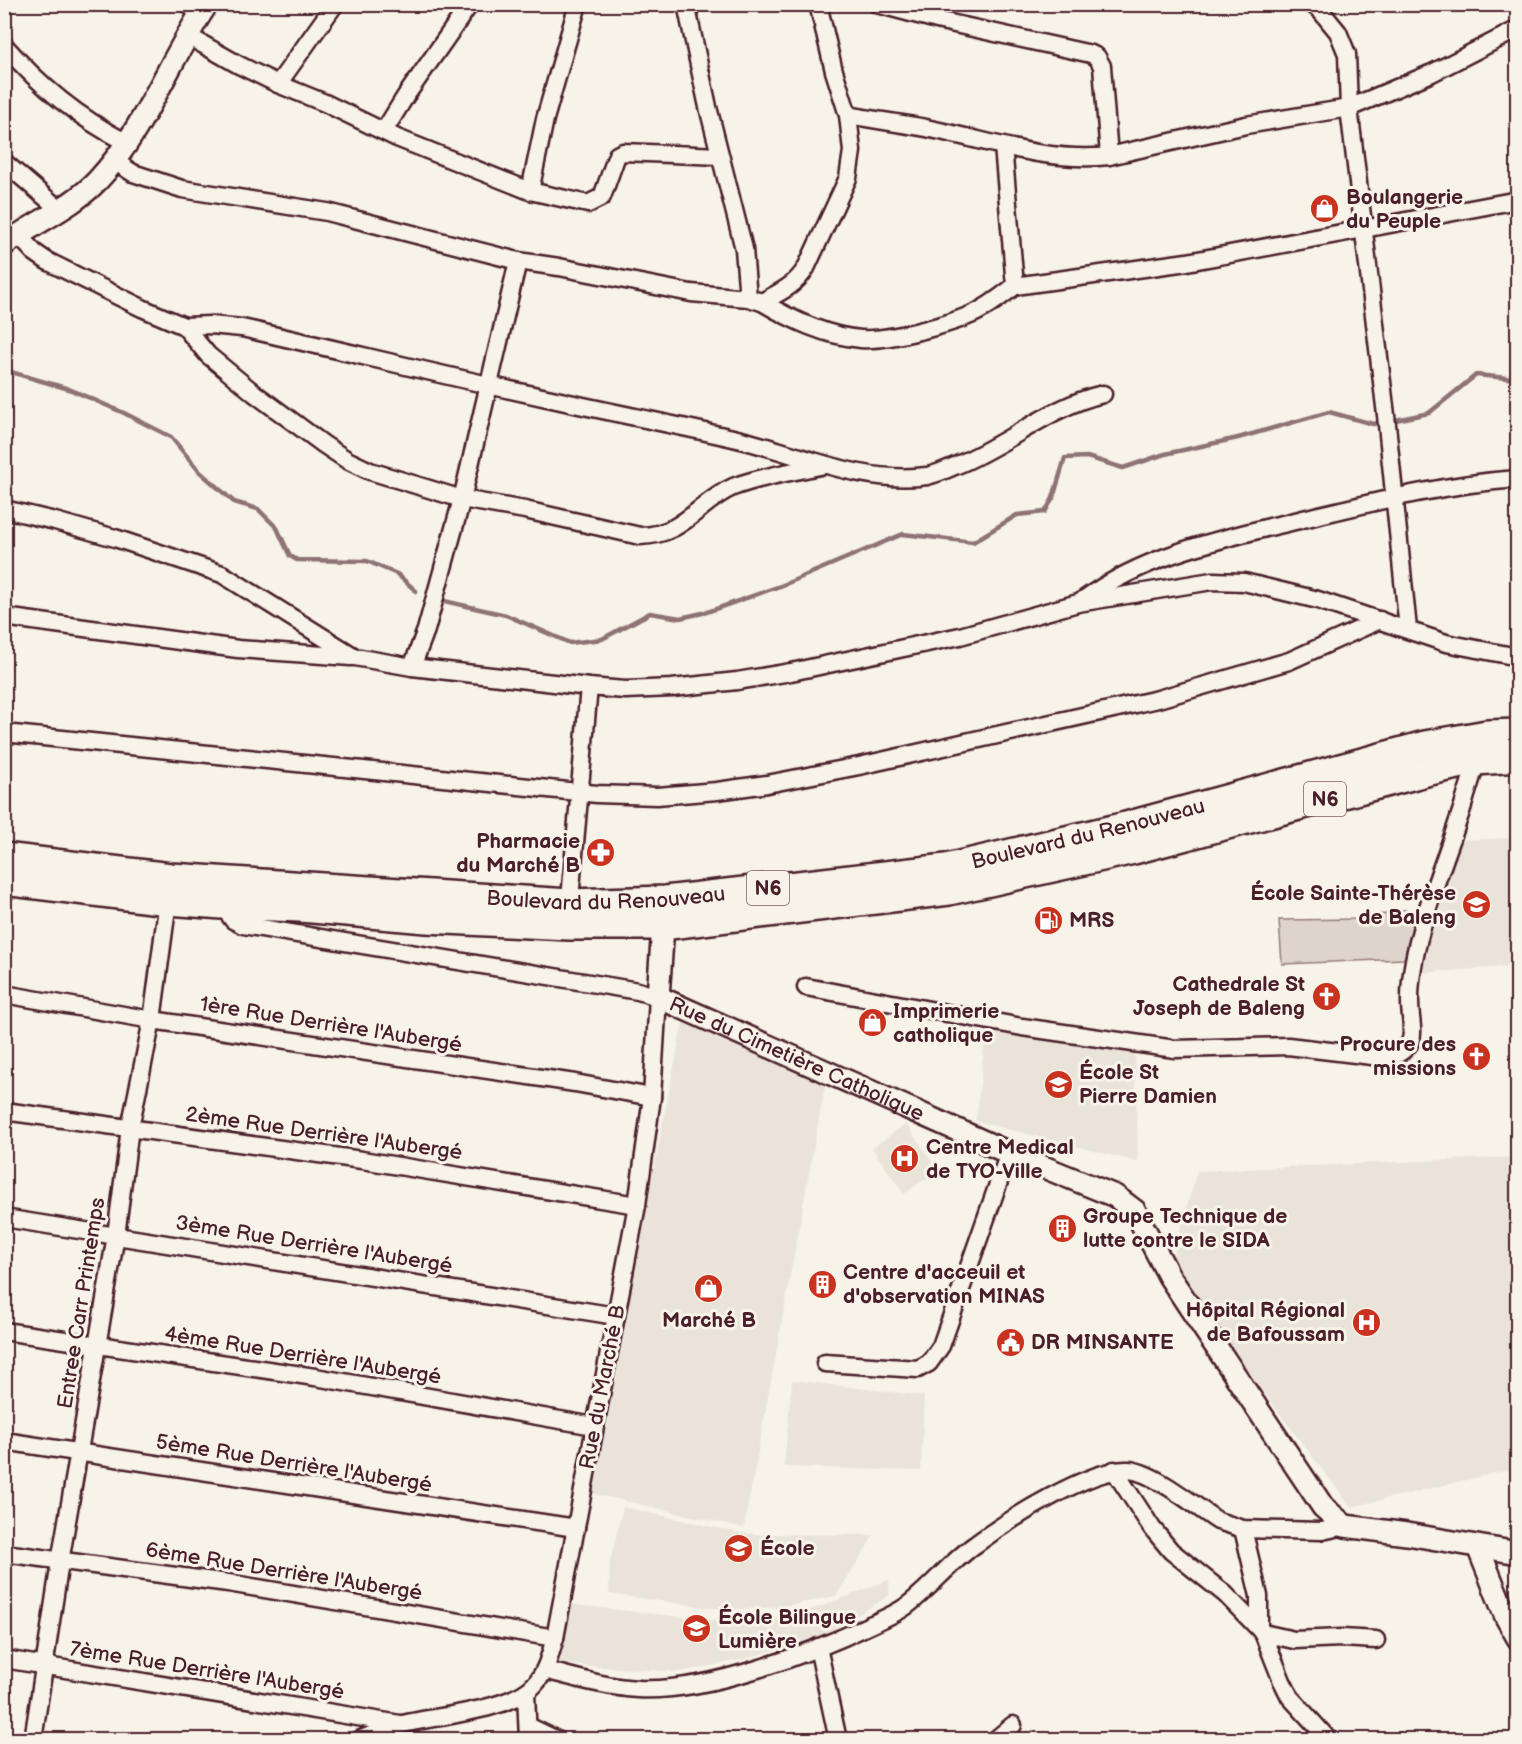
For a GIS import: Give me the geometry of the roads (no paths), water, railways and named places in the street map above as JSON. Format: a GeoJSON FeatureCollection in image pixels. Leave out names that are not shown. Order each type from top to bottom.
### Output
{"type":"FeatureCollection","features":[{"type":"Feature","properties":{"kind":"highway","name":"Boulevard du Renouveau"},"geometry":{"type":"LineString","coordinates":[[4,857],[169,889],[222,905],[301,908],[426,919],[663,913],[947,879],[1130,838],[1291,796],[1430,771],[1478,748],[1518,733]]}},
{"type":"Feature","properties":{"kind":"highway","name":"Boulevard du Renouveau"},"geometry":{"type":"LineString","coordinates":[[1478,748],[1518,758]]}},
{"type":"Feature","properties":{"kind":"highway","name":"Boulevard du Renouveau"},"geometry":{"type":"LineString","coordinates":[[4,881],[569,914]]}},
{"type":"Feature","properties":{"kind":"street"},"geometry":{"type":"LineString","coordinates":[[278,84],[335,4]]}},
{"type":"Feature","properties":{"kind":"street"},"geometry":{"type":"LineString","coordinates":[[384,131],[470,4]]}},
{"type":"Feature","properties":{"kind":"street"},"geometry":{"type":"LineString","coordinates":[[530,191],[545,119],[578,4]]}},
{"type":"Feature","properties":{"kind":"street"},"geometry":{"type":"LineString","coordinates":[[686,4],[755,300]]}},
{"type":"Feature","properties":{"kind":"street"},"geometry":{"type":"LineString","coordinates":[[755,300],[789,288],[799,280],[848,178],[852,151],[848,116],[834,71],[818,4]]}},
{"type":"Feature","properties":{"kind":"street"},"geometry":{"type":"LineString","coordinates":[[878,4],[1097,57],[1102,66],[1109,156]]}},
{"type":"Feature","properties":{"kind":"street"},"geometry":{"type":"LineString","coordinates":[[1312,4],[1338,32],[1347,54],[1349,108],[1386,415],[1408,629]]}},
{"type":"Feature","properties":{"kind":"street"},"geometry":{"type":"LineString","coordinates":[[11,240],[83,193],[114,161],[127,143],[188,36],[198,8]]}},
{"type":"Feature","properties":{"kind":"street"},"geometry":{"type":"LineString","coordinates":[[848,116],[927,128],[1043,154],[1086,158],[1109,156],[1246,125],[1349,108],[1432,73],[1518,29]]}},
{"type":"Feature","properties":{"kind":"street"},"geometry":{"type":"LineString","coordinates":[[188,36],[278,84],[384,131],[530,191],[588,204],[602,197],[617,155],[623,152],[720,156]]}},
{"type":"Feature","properties":{"kind":"street"},"geometry":{"type":"LineString","coordinates":[[4,45],[31,75],[78,115],[95,127],[127,143]]}},
{"type":"Feature","properties":{"kind":"street"},"geometry":{"type":"LineString","coordinates":[[1003,146],[1015,286]]}},
{"type":"Feature","properties":{"kind":"street"},"geometry":{"type":"LineString","coordinates":[[114,161],[133,172],[182,189],[327,212],[518,261],[691,293],[755,300],[788,318],[836,334],[862,339],[896,335],[948,323],[977,312],[1015,286],[1187,262],[1518,200]]}},
{"type":"Feature","properties":{"kind":"street"},"geometry":{"type":"LineString","coordinates":[[4,162],[59,209]]}},
{"type":"Feature","properties":{"kind":"street"},"geometry":{"type":"LineString","coordinates":[[11,240],[30,248],[47,261],[184,326],[242,328],[759,444],[826,464],[877,475],[902,478],[931,475],[971,460],[1044,418],[1091,396],[1103,394]]}},
{"type":"Feature","properties":{"kind":"street"},"geometry":{"type":"LineString","coordinates":[[412,667],[426,630],[462,499],[518,261]]}},
{"type":"Feature","properties":{"kind":"street"},"geometry":{"type":"LineString","coordinates":[[184,326],[208,355],[254,393],[347,460],[370,471],[462,499],[525,510],[639,536],[654,536],[669,531],[690,519],[723,492],[733,487],[826,464]]}},
{"type":"Feature","properties":{"kind":"street"},"geometry":{"type":"LineString","coordinates":[[1078,603],[1130,570],[1184,549],[1395,497],[1443,487],[1518,479]]}},
{"type":"Feature","properties":{"kind":"street"},"geometry":{"type":"LineString","coordinates":[[4,509],[115,538],[222,574],[355,657]]}},
{"type":"Feature","properties":{"kind":"street"},"geometry":{"type":"LineString","coordinates":[[4,617],[238,649],[355,657],[412,667],[625,690],[737,681],[791,672],[960,636],[1078,603],[1212,581],[1244,582],[1318,600],[1446,643],[1518,657]]}},
{"type":"Feature","properties":{"kind":"street"},"geometry":{"type":"LineString","coordinates":[[4,733],[630,796],[657,796],[766,784],[859,766],[1158,699],[1289,661],[1380,620]]}},
{"type":"Feature","properties":{"kind":"street"},"geometry":{"type":"LineString","coordinates":[[569,914],[589,687]]}},
{"type":"Feature","properties":{"kind":"street"},"geometry":{"type":"LineString","coordinates":[[806,987],[1023,1027],[1175,1049],[1288,1046],[1389,1058],[1402,1053],[1412,1040],[1410,1001],[1417,946],[1478,748]]}},
{"type":"Feature","properties":{"kind":"street","name":"Entree Carr Printemps"},"geometry":{"type":"LineString","coordinates":[[33,1740],[43,1665],[116,1235],[130,1128],[152,1020],[169,889]]}},
{"type":"Feature","properties":{"kind":"street","name":"Rue du Cimetière Catholique"},"geometry":{"type":"LineString","coordinates":[[222,905],[233,920],[243,925],[638,991],[658,997],[1009,1153],[1115,1196],[1135,1211],[1169,1276],[1188,1305],[1323,1507],[1345,1526]]}},
{"type":"Feature","properties":{"kind":"street","name":"Rue du Marché B"},"geometry":{"type":"LineString","coordinates":[[526,1693],[545,1670],[555,1638],[637,1205],[652,1097],[663,913]]}},
{"type":"Feature","properties":{"kind":"street","name":"1ère Rue Derrière l'Aubergé"},"geometry":{"type":"LineString","coordinates":[[4,994],[152,1020],[575,1083],[652,1097]]}},
{"type":"Feature","properties":{"kind":"street","name":"2ème Rue Derrière l'Aubergé"},"geometry":{"type":"LineString","coordinates":[[4,1111],[362,1160],[637,1205]]}},
{"type":"Feature","properties":{"kind":"street"},"geometry":{"type":"LineString","coordinates":[[825,1363],[918,1369],[929,1363],[941,1346],[1009,1153]]}},
{"type":"Feature","properties":{"kind":"street","name":"3ème Rue Derrière l'Aubergé"},"geometry":{"type":"LineString","coordinates":[[4,1218],[616,1316]]}},
{"type":"Feature","properties":{"kind":"street","name":"4ème Rue Derrière l'Aubergé"},"geometry":{"type":"LineString","coordinates":[[4,1332],[315,1377],[594,1426]]}},
{"type":"Feature","properties":{"kind":"street","name":"5ème Rue Derrière l'Aubergé"},"geometry":{"type":"LineString","coordinates":[[4,1441],[576,1528]]}},
{"type":"Feature","properties":{"kind":"street"},"geometry":{"type":"LineString","coordinates":[[1114,1470],[1152,1528],[1171,1551],[1225,1594],[1261,1630],[1294,1640],[1341,1638],[1376,1640]]}},
{"type":"Feature","properties":{"kind":"street"},"geometry":{"type":"LineString","coordinates":[[545,1670],[600,1684],[639,1689],[704,1682],[754,1670],[855,1632],[903,1609],[974,1545],[1024,1513],[1079,1483],[1114,1470],[1145,1473],[1218,1521],[1243,1529],[1322,1531],[1345,1526],[1518,1553]]}},
{"type":"Feature","properties":{"kind":"street"},"geometry":{"type":"LineString","coordinates":[[1243,1529],[1258,1589],[1261,1630],[1282,1682],[1290,1697],[1329,1740]]}},
{"type":"Feature","properties":{"kind":"street"},"geometry":{"type":"LineString","coordinates":[[1478,1547],[1506,1617],[1518,1638]]}},
{"type":"Feature","properties":{"kind":"street","name":"6ème Rue Derrière l'Aubergé"},"geometry":{"type":"LineString","coordinates":[[4,1553],[228,1583],[555,1638]]}},
{"type":"Feature","properties":{"kind":"street"},"geometry":{"type":"LineString","coordinates":[[818,1647],[838,1740]]}},
{"type":"Feature","properties":{"kind":"street","name":"7ème Rue Derrière l'Aubergé"},"geometry":{"type":"LineString","coordinates":[[4,1659],[402,1724]]}},
{"type":"Feature","properties":{"kind":"street"},"geometry":{"type":"LineString","coordinates":[[359,1740],[402,1724],[479,1708],[526,1693],[528,1733],[557,1740]]}},
{"type":"Feature","properties":{"kind":"street"},"geometry":{"type":"LineString","coordinates":[[995,1740],[1013,1725]]}},
{"type":"Feature","properties":{"kind":"waterway"},"geometry":{"type":"LineString","coordinates":[[4,370],[69,389],[171,437],[200,472],[234,502],[258,509],[277,528],[290,556],[297,560],[367,561],[397,574],[416,591]]}},
{"type":"Feature","properties":{"kind":"waterway"},"geometry":{"type":"LineString","coordinates":[[1391,421],[1429,413],[1476,375],[1518,379]]}},
{"type":"Feature","properties":{"kind":"waterway"},"geometry":{"type":"LineString","coordinates":[[444,601],[506,615],[570,643],[602,639],[650,613],[680,618],[707,612],[783,585],[903,534],[973,542],[1017,515],[1045,512],[1053,498],[1065,458],[1087,457],[1123,468],[1165,454],[1238,438],[1329,412],[1373,424],[1383,422]]}},
{"type":"Feature","properties":{"kind":"place","name":"Boulangerie du Peuple"},"geometry":{"type":"Point","coordinates":[1325,209]}},
{"type":"Feature","properties":{"kind":"place","name":"Pharmacie du Marché B"},"geometry":{"type":"Point","coordinates":[601,853]}},
{"type":"Feature","properties":{"kind":"place","name":"École Sainte-Thérèse de Baleng"},"geometry":{"type":"Point","coordinates":[1477,905]}},
{"type":"Feature","properties":{"kind":"place","name":"MRS"},"geometry":{"type":"Point","coordinates":[1048,920]}},
{"type":"Feature","properties":{"kind":"place","name":"Cathedrale St Joseph de Baleng"},"geometry":{"type":"Point","coordinates":[1326,996]}},
{"type":"Feature","properties":{"kind":"place","name":"Imprimerie catholique"},"geometry":{"type":"Point","coordinates":[872,1023]}},
{"type":"Feature","properties":{"kind":"place","name":"Procure des missions"},"geometry":{"type":"Point","coordinates":[1477,1056]}},
{"type":"Feature","properties":{"kind":"place","name":"École St Pierre Damien"},"geometry":{"type":"Point","coordinates":[1058,1084]}},
{"type":"Feature","properties":{"kind":"place","name":"Centre Medical de TYO-Ville"},"geometry":{"type":"Point","coordinates":[905,1159]}},
{"type":"Feature","properties":{"kind":"place","name":"Groupe Technique de lutte contre le SIDA"},"geometry":{"type":"Point","coordinates":[1062,1228]}},
{"type":"Feature","properties":{"kind":"place","name":"Centre d'acceuil et d'observation MINAS"},"geometry":{"type":"Point","coordinates":[822,1284]}},
{"type":"Feature","properties":{"kind":"place","name":"Marché B"},"geometry":{"type":"Point","coordinates":[709,1289]}},
{"type":"Feature","properties":{"kind":"place","name":"Hôpital Régional de Bafoussam"},"geometry":{"type":"Point","coordinates":[1366,1322]}},
{"type":"Feature","properties":{"kind":"place","name":"DR MINSANTE"},"geometry":{"type":"Point","coordinates":[1010,1342]}},
{"type":"Feature","properties":{"kind":"place","name":"École"},"geometry":{"type":"Point","coordinates":[739,1548]}},
{"type":"Feature","properties":{"kind":"place","name":"École Bilingue Lumière"},"geometry":{"type":"Point","coordinates":[697,1629]}}]}
